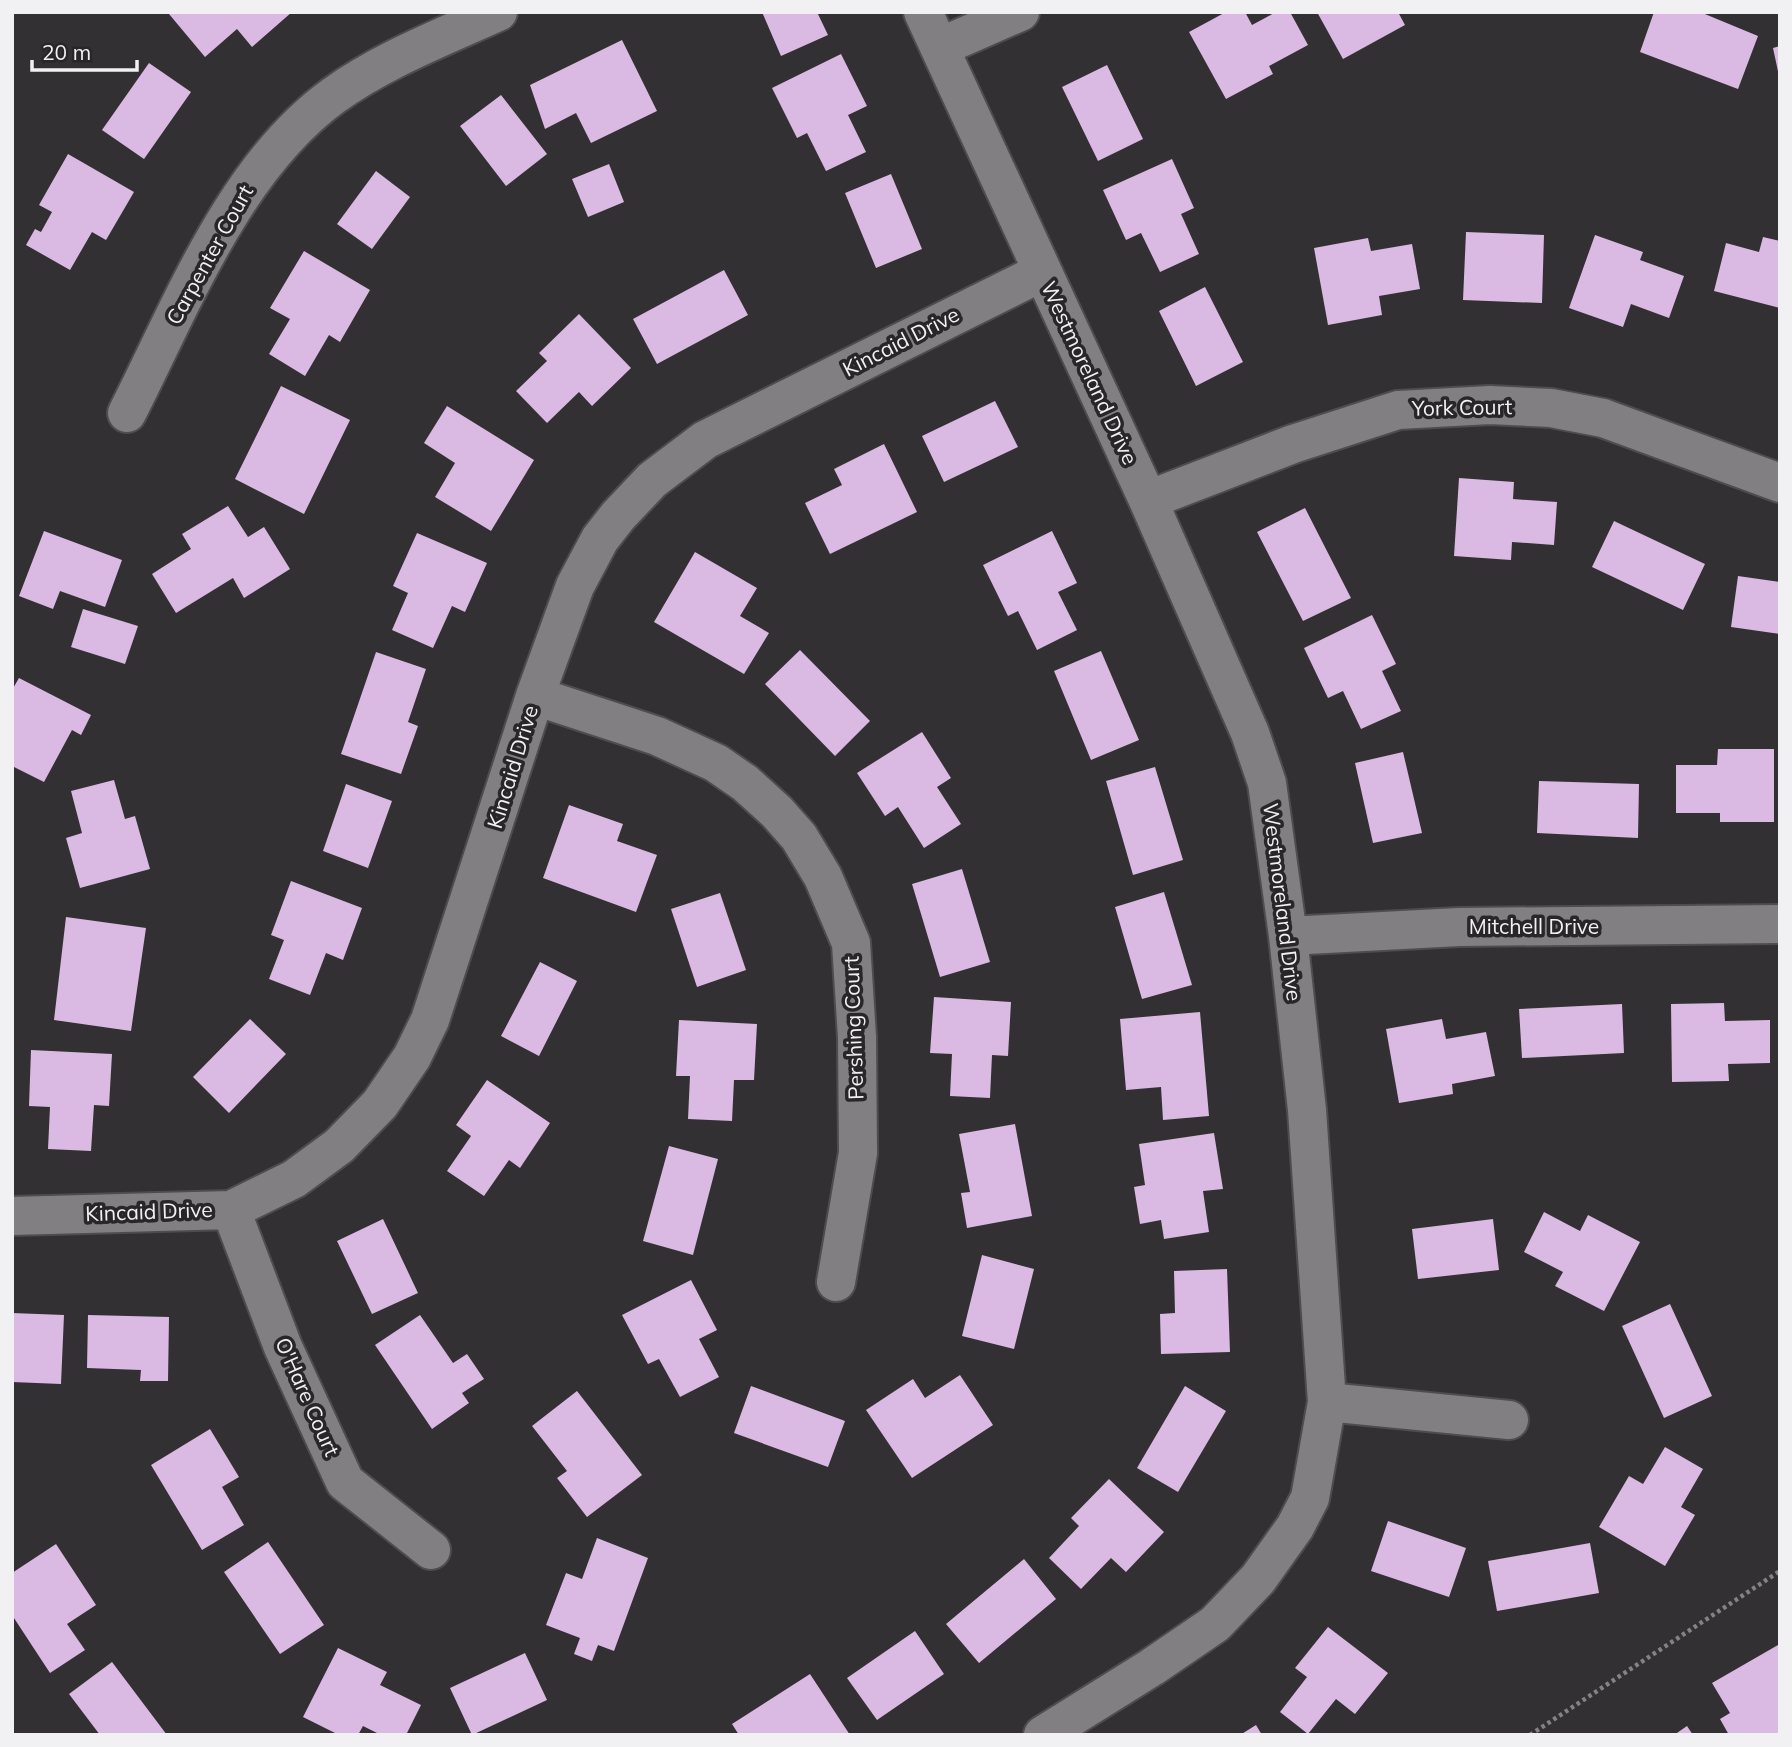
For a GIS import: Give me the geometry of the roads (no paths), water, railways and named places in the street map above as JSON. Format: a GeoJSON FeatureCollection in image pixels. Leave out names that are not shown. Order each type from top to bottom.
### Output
{"type":"FeatureCollection","features":[{"type":"Feature","properties":{"kind":"street","name":"Carpenter Court"},"geometry":{"type":"LineString","coordinates":[[127,413],[226,220],[252,178],[285,138],[332,97],[372,72],[498,12]]}},
{"type":"Feature","properties":{"kind":"street","name":"Westmoreland Drive"},"geometry":{"type":"LineString","coordinates":[[923,12],[1230,683],[1267,783],[1288,936],[1307,1110],[1327,1402],[1310,1498],[1295,1527],[1258,1579],[1214,1624],[1152,1667],[1043,1735]]}},
{"type":"Feature","properties":{"kind":"street"},"geometry":{"type":"LineString","coordinates":[[940,47],[1020,12]]}},
{"type":"Feature","properties":{"kind":"street","name":"Kincaid Drive"},"geometry":{"type":"LineString","coordinates":[[12,1216],[231,1210],[294,1179],[339,1146],[380,1104],[412,1057],[430,1020],[535,695],[581,574],[612,524],[652,480],[705,440],[1042,272]]}},
{"type":"Feature","properties":{"kind":"street","name":"York Court"},"geometry":{"type":"LineString","coordinates":[[1148,500],[1293,444],[1398,410],[1490,405],[1551,408],[1603,418],[1780,483]]}},
{"type":"Feature","properties":{"kind":"street","name":"Pershing Court"},"geometry":{"type":"LineString","coordinates":[[535,695],[657,736],[716,763],[745,783],[777,812],[799,837],[823,877],[851,943],[857,1037],[858,1153],[836,1282]]}},
{"type":"Feature","properties":{"kind":"street","name":"Mitchell Drive"},"geometry":{"type":"LineString","coordinates":[[1288,936],[1460,927],[1780,924]]}},
{"type":"Feature","properties":{"kind":"street","name":"O'Hare Court"},"geometry":{"type":"LineString","coordinates":[[231,1210],[283,1347],[345,1482],[431,1550]]}},
{"type":"Feature","properties":{"kind":"street"},"geometry":{"type":"LineString","coordinates":[[1327,1402],[1509,1420]]}}]}
